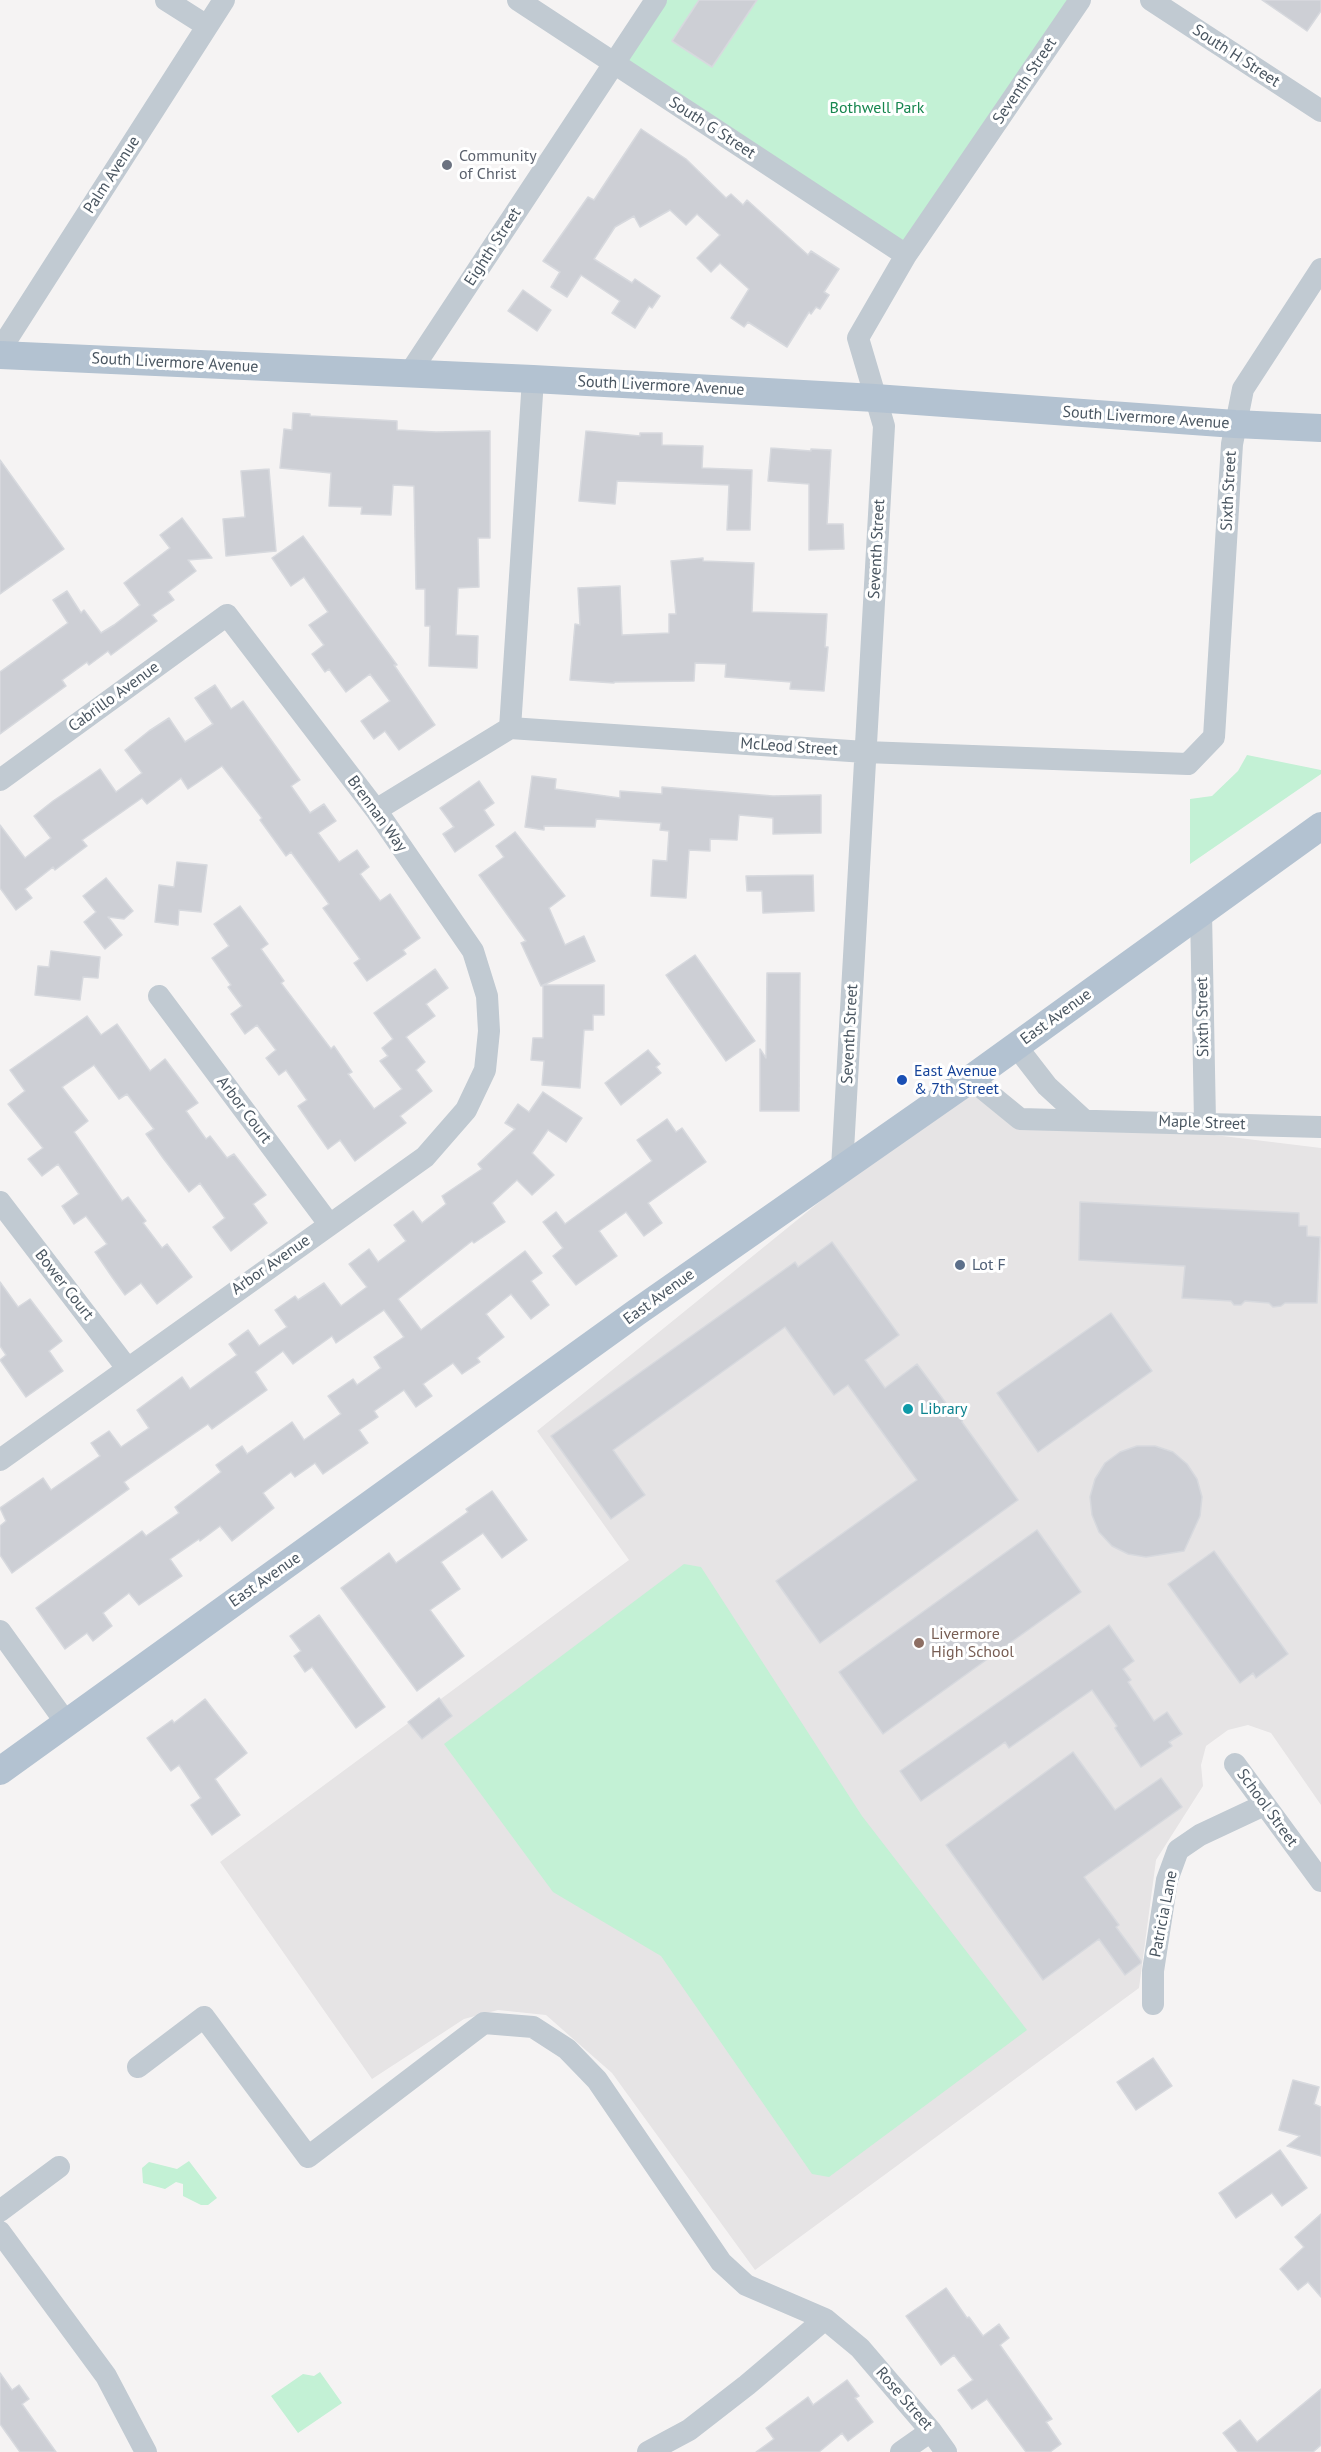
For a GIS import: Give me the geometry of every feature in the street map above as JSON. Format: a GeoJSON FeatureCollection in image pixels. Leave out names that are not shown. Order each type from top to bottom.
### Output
{"type":"FeatureCollection","features":[{"type":"Feature","properties":{"kind":"main road","name":"South Livermore Avenue"},"geometry":{"type":"LineString","coordinates":[[0,355],[532,379],[876,398],[1234,424],[1321,428]]}},
{"type":"Feature","properties":{"kind":"main road","name":"East Avenue"},"geometry":{"type":"LineString","coordinates":[[0,1771],[638,1312],[971,1079],[1321,826]]}},
{"type":"Feature","properties":{"kind":"street"},"geometry":{"type":"LineString","coordinates":[[166,0],[207,26]]}},
{"type":"Feature","properties":{"kind":"street","name":"Palm Avenue"},"geometry":{"type":"LineString","coordinates":[[0,350],[224,0]]}},
{"type":"Feature","properties":{"kind":"street","name":"South G Street"},"geometry":{"type":"LineString","coordinates":[[518,0],[906,255]]}},
{"type":"Feature","properties":{"kind":"street","name":"Eighth Street"},"geometry":{"type":"LineString","coordinates":[[409,374],[656,0]]}},
{"type":"Feature","properties":{"kind":"street","name":"Seventh Street"},"geometry":{"type":"LineString","coordinates":[[842,1168],[884,426],[858,338],[906,255],[1080,0]]}},
{"type":"Feature","properties":{"kind":"street","name":"South H Street"},"geometry":{"type":"LineString","coordinates":[[1151,0],[1321,111]]}},
{"type":"Feature","properties":{"kind":"street","name":"Sixth Street"},"geometry":{"type":"LineString","coordinates":[[1214,736],[1234,424],[1244,386],[1321,269]]}},
{"type":"Feature","properties":{"kind":"street"},"geometry":{"type":"LineString","coordinates":[[376,810],[510,728],[532,379]]}},
{"type":"Feature","properties":{"kind":"street","name":"Cabrillo Avenue"},"geometry":{"type":"LineString","coordinates":[[0,780],[227,615]]}},
{"type":"Feature","properties":{"kind":"street","name":"Brennan Way"},"geometry":{"type":"LineString","coordinates":[[227,615],[376,810],[473,951],[486,996],[489,1031]]}},
{"type":"Feature","properties":{"kind":"street","name":"McLeod Street"},"geometry":{"type":"LineString","coordinates":[[510,728],[865,752],[1188,764],[1214,736]]}},
{"type":"Feature","properties":{"kind":"street","name":"Sixth Street"},"geometry":{"type":"LineString","coordinates":[[1202,912],[1205,1122]]}},
{"type":"Feature","properties":{"kind":"street","name":"Arbor Court"},"geometry":{"type":"LineString","coordinates":[[159,996],[329,1224]]}},
{"type":"Feature","properties":{"kind":"street","name":"Arbor Avenue"},"geometry":{"type":"LineString","coordinates":[[0,1460],[424,1157],[466,1110],[485,1070],[489,1031]]}},
{"type":"Feature","properties":{"kind":"street"},"geometry":{"type":"LineString","coordinates":[[1016,1046],[1047,1086],[1083,1119]]}},
{"type":"Feature","properties":{"kind":"street","name":"Maple Street"},"geometry":{"type":"LineString","coordinates":[[971,1079],[1020,1119],[1205,1122],[1321,1127]]}},
{"type":"Feature","properties":{"kind":"street","name":"Bower Court"},"geometry":{"type":"LineString","coordinates":[[0,1202],[128,1368]]}},
{"type":"Feature","properties":{"kind":"street"},"geometry":{"type":"LineString","coordinates":[[0,1631],[66,1724]]}},
{"type":"Feature","properties":{"kind":"street","name":"School Street"},"geometry":{"type":"LineString","coordinates":[[1235,1764],[1321,1881]]}},
{"type":"Feature","properties":{"kind":"street","name":"Patricia Lane"},"geometry":{"type":"LineString","coordinates":[[1153,2004],[1153,1971],[1166,1891],[1178,1850],[1200,1835],[1264,1805]]}},
{"type":"Feature","properties":{"kind":"street","name":"Rose Street"},"geometry":{"type":"LineString","coordinates":[[138,2067],[204,2017],[308,2157],[484,2023],[533,2027],[567,2049],[597,2080],[721,2262],[746,2285],[825,2319],[860,2348],[932,2431],[946,2452]]}},
{"type":"Feature","properties":{"kind":"street"},"geometry":{"type":"LineString","coordinates":[[0,2211],[59,2167]]}},
{"type":"Feature","properties":{"kind":"street"},"geometry":{"type":"LineString","coordinates":[[0,2232],[106,2376],[139,2449]]}},
{"type":"Feature","properties":{"kind":"street"},"geometry":{"type":"LineString","coordinates":[[648,2452],[689,2430],[747,2385],[825,2319]]}},
{"type":"Feature","properties":{"kind":"street"},"geometry":{"type":"LineString","coordinates":[[901,2452],[932,2431]]}},
{"type":"Feature","properties":{"kind":"shaded area","name":"Livermore High School"},"geometry":{"type":"Polygon","coordinates":[[[971,1079],[1020,1119],[1083,1119],[1321,1148],[1321,1805],[1271,1733],[1248,1725],[1228,1730],[1206,1746],[1201,1765],[1203,1786],[1156,1860],[1139,1988],[755,2270],[612,2073],[546,2015],[498,2010],[464,2019],[372,2079],[220,1862],[629,1560],[537,1431],[971,1079]]]}},
{"type":"Feature","properties":{"kind":"green space","name":"Bothwell Park"},"geometry":{"type":"Polygon","coordinates":[[[656,0],[1080,0],[906,255],[614,63],[656,0]]]}},
{"type":"Feature","properties":{"kind":"green space"},"geometry":{"type":"Polygon","coordinates":[[[1247,755],[1321,770],[1321,774],[1190,864],[1190,799],[1212,796],[1238,771],[1247,755]]]}},
{"type":"Feature","properties":{"kind":"green space"},"geometry":{"type":"Polygon","coordinates":[[[684,1564],[701,1567],[862,1816],[1027,2030],[829,2177],[812,2174],[661,1956],[553,1892],[444,1744],[684,1564]]]}},
{"type":"Feature","properties":{"kind":"green space"},"geometry":{"type":"Polygon","coordinates":[[[189,2161],[217,2198],[208,2205],[201,2205],[183,2196],[183,2184],[176,2182],[165,2189],[143,2183],[142,2168],[149,2162],[177,2169],[189,2161]]]}},
{"type":"Feature","properties":{"kind":"green space"},"geometry":{"type":"Polygon","coordinates":[[[320,2372],[342,2403],[298,2433],[271,2396],[303,2374],[314,2376],[320,2372]]]}},
{"type":"Feature","properties":{"kind":"building"},"geometry":{"type":"Polygon","coordinates":[[[699,0],[757,0],[712,67],[672,41],[699,0]]]}},
{"type":"Feature","properties":{"kind":"building"},"geometry":{"type":"Polygon","coordinates":[[[1262,0],[1321,0],[1321,11],[1307,31],[1262,0]]]}},
{"type":"Feature","properties":{"kind":"building"},"geometry":{"type":"Polygon","coordinates":[[[641,129],[686,159],[726,198],[731,194],[743,205],[747,200],[808,255],[811,251],[839,269],[824,292],[829,295],[820,309],[816,307],[811,314],[809,312],[787,347],[748,322],[744,327],[731,318],[749,289],[720,263],[711,272],[697,258],[720,235],[697,214],[686,225],[670,210],[640,227],[634,216],[615,227],[594,259],[632,283],[635,279],[660,296],[652,308],[649,306],[635,328],[612,313],[620,301],[581,275],[567,297],[551,287],[560,272],[543,261],[588,197],[594,200],[641,129]]]}},
{"type":"Feature","properties":{"kind":"building"},"geometry":{"type":"Polygon","coordinates":[[[523,290],[551,310],[537,331],[508,311],[523,290]]]}},
{"type":"Feature","properties":{"kind":"building"},"geometry":{"type":"Polygon","coordinates":[[[293,413],[397,421],[397,430],[490,431],[490,538],[478,538],[479,587],[458,588],[456,635],[478,636],[477,668],[429,666],[430,626],[425,626],[425,589],[416,589],[414,486],[393,485],[391,515],[361,514],[362,507],[329,506],[331,473],[280,468],[284,429],[292,430],[293,413]]]}},
{"type":"Feature","properties":{"kind":"building"},"geometry":{"type":"Polygon","coordinates":[[[586,431],[640,436],[640,433],[662,433],[662,445],[703,446],[702,468],[752,470],[750,530],[727,530],[729,485],[617,481],[615,504],[579,501],[586,431]]]}},
{"type":"Feature","properties":{"kind":"building"},"geometry":{"type":"Polygon","coordinates":[[[771,448],[831,450],[827,524],[843,524],[844,549],[809,550],[809,484],[768,481],[771,448]]]}},
{"type":"Feature","properties":{"kind":"building"},"geometry":{"type":"Polygon","coordinates":[[[0,460],[64,549],[0,594],[0,460]]]}},
{"type":"Feature","properties":{"kind":"building"},"geometry":{"type":"Polygon","coordinates":[[[269,469],[276,551],[226,556],[223,519],[245,517],[241,471],[269,469]]]}},
{"type":"Feature","properties":{"kind":"building"},"geometry":{"type":"Polygon","coordinates":[[[182,518],[212,558],[188,560],[196,571],[168,592],[174,600],[152,615],[157,621],[111,655],[108,651],[89,665],[87,662],[62,680],[66,686],[0,734],[0,672],[68,623],[53,600],[67,591],[81,613],[84,610],[101,633],[114,625],[140,605],[124,583],[170,548],[160,535],[182,518]]]}},
{"type":"Feature","properties":{"kind":"building"},"geometry":{"type":"Polygon","coordinates":[[[303,536],[397,665],[394,665],[435,725],[399,750],[385,731],[374,739],[361,721],[390,701],[370,674],[346,692],[329,669],[325,672],[312,654],[324,645],[309,625],[328,612],[304,577],[291,586],[272,558],[303,536]]]}},
{"type":"Feature","properties":{"kind":"building"},"geometry":{"type":"Polygon","coordinates":[[[703,558],[703,561],[754,563],[752,612],[827,614],[825,647],[828,647],[824,691],[790,689],[791,682],[725,677],[726,664],[695,663],[694,681],[614,683],[570,680],[575,624],[580,625],[578,588],[620,586],[622,635],[669,633],[669,614],[676,614],[671,561],[703,558]]]}},
{"type":"Feature","properties":{"kind":"building"},"geometry":{"type":"Polygon","coordinates":[[[215,685],[231,709],[243,701],[300,780],[291,786],[310,813],[324,804],[336,821],[318,833],[339,862],[357,850],[369,867],[360,874],[380,901],[390,894],[420,938],[403,950],[406,954],[367,981],[354,963],[360,959],[323,908],[329,904],[291,852],[286,856],[260,820],[262,818],[222,766],[188,789],[181,778],[147,804],[142,798],[82,840],[87,846],[55,870],[53,867],[25,889],[32,898],[16,910],[0,888],[0,825],[25,858],[51,838],[34,816],[53,801],[100,769],[116,792],[142,773],[125,750],[149,731],[169,718],[185,742],[213,724],[195,698],[215,685]]]}},
{"type":"Feature","properties":{"kind":"building"},"geometry":{"type":"Polygon","coordinates":[[[532,776],[556,779],[555,789],[620,798],[620,791],[662,794],[662,787],[773,796],[821,795],[821,833],[773,834],[773,818],[739,815],[737,840],[710,839],[710,851],[689,850],[686,898],[651,896],[653,860],[667,861],[669,831],[660,830],[661,823],[596,819],[595,827],[544,826],[544,830],[525,827],[532,776]]]}},
{"type":"Feature","properties":{"kind":"building"},"geometry":{"type":"Polygon","coordinates":[[[479,781],[494,803],[484,810],[494,825],[455,852],[443,834],[454,827],[440,808],[479,781]]]}},
{"type":"Feature","properties":{"kind":"building"},"geometry":{"type":"Polygon","coordinates":[[[515,832],[565,896],[549,908],[565,945],[584,936],[595,961],[541,986],[521,943],[526,941],[479,875],[504,857],[496,846],[515,832]]]}},
{"type":"Feature","properties":{"kind":"building"},"geometry":{"type":"Polygon","coordinates":[[[177,862],[207,865],[201,912],[179,910],[178,925],[155,922],[159,885],[174,887],[177,862]]]}},
{"type":"Feature","properties":{"kind":"building"},"geometry":{"type":"Polygon","coordinates":[[[813,875],[814,911],[763,913],[762,891],[747,891],[746,876],[813,875]]]}},
{"type":"Feature","properties":{"kind":"building"},"geometry":{"type":"Polygon","coordinates":[[[106,878],[133,911],[124,919],[108,917],[122,935],[105,949],[84,922],[96,912],[83,896],[106,878]]]}},
{"type":"Feature","properties":{"kind":"building"},"geometry":{"type":"Polygon","coordinates":[[[240,906],[268,944],[261,949],[284,981],[281,983],[331,1049],[334,1046],[352,1072],[348,1074],[374,1109],[402,1089],[380,1061],[388,1056],[382,1048],[393,1039],[374,1013],[435,969],[448,988],[426,1004],[435,1016],[406,1037],[425,1062],[416,1070],[432,1091],[400,1116],[406,1123],[355,1161],[340,1140],[328,1149],[298,1106],[307,1100],[286,1070],[279,1075],[266,1058],[276,1050],[257,1025],[245,1034],[231,1014],[242,1006],[228,987],[231,985],[212,958],[229,946],[214,924],[240,906]]]}},
{"type":"Feature","properties":{"kind":"building"},"geometry":{"type":"Polygon","coordinates":[[[51,951],[100,957],[98,978],[83,977],[80,1000],[35,995],[38,966],[49,967],[51,951]]]}},
{"type":"Feature","properties":{"kind":"building"},"geometry":{"type":"Polygon","coordinates":[[[695,955],[755,1041],[726,1061],[666,975],[695,955]]]}},
{"type":"Feature","properties":{"kind":"building"},"geometry":{"type":"Polygon","coordinates":[[[767,973],[800,973],[799,1111],[760,1111],[760,1049],[766,1058],[767,973]]]}},
{"type":"Feature","properties":{"kind":"building"},"geometry":{"type":"Polygon","coordinates":[[[543,985],[604,985],[604,1015],[593,1015],[593,1030],[584,1030],[580,1088],[542,1085],[544,1061],[531,1060],[533,1038],[543,1038],[543,985]]]}},
{"type":"Feature","properties":{"kind":"building"},"geometry":{"type":"Polygon","coordinates":[[[87,1016],[101,1035],[117,1024],[150,1071],[165,1059],[198,1103],[186,1111],[206,1139],[210,1136],[227,1158],[234,1154],[266,1195],[253,1204],[267,1223],[231,1251],[213,1227],[225,1218],[200,1183],[189,1192],[146,1134],[154,1129],[127,1094],[119,1099],[94,1065],[62,1087],[88,1121],[74,1132],[122,1201],[128,1197],[146,1221],[143,1223],[162,1248],[167,1244],[192,1277],[157,1304],[141,1283],[125,1295],[95,1252],[107,1244],[86,1216],[74,1224],[62,1206],[79,1194],[58,1164],[42,1176],[28,1159],[43,1148],[8,1104],[25,1091],[10,1070],[87,1016]]]}},
{"type":"Feature","properties":{"kind":"building"},"geometry":{"type":"Polygon","coordinates":[[[648,1050],[660,1064],[656,1067],[661,1073],[621,1105],[605,1083],[648,1050]]]}},
{"type":"Feature","properties":{"kind":"building"},"geometry":{"type":"Polygon","coordinates":[[[543,1092],[582,1118],[566,1142],[548,1130],[532,1153],[554,1175],[532,1195],[517,1180],[492,1203],[505,1222],[474,1243],[472,1241],[398,1299],[421,1330],[525,1251],[542,1273],[531,1281],[549,1305],[531,1319],[511,1294],[486,1314],[504,1337],[477,1358],[480,1362],[462,1374],[453,1363],[423,1384],[432,1396],[416,1407],[404,1390],[374,1411],[378,1417],[359,1430],[368,1443],[323,1474],[315,1463],[295,1477],[291,1472],[263,1493],[274,1508],[232,1541],[220,1526],[200,1541],[199,1539],[170,1559],[182,1576],[139,1605],[129,1593],[103,1613],[112,1626],[93,1641],[87,1633],[65,1649],[36,1608],[142,1531],[146,1536],[179,1513],[175,1507],[221,1472],[216,1465],[242,1446],[247,1454],[292,1422],[304,1440],[341,1414],[328,1396],[353,1379],[357,1385],[381,1368],[374,1357],[404,1337],[384,1310],[336,1343],[332,1336],[293,1364],[283,1351],[255,1372],[267,1390],[212,1429],[208,1424],[124,1482],[129,1489],[12,1573],[0,1555],[0,1526],[6,1521],[0,1508],[43,1478],[51,1490],[100,1456],[91,1443],[109,1431],[121,1447],[149,1428],[137,1410],[182,1377],[190,1389],[237,1355],[229,1344],[248,1330],[259,1346],[287,1327],[275,1310],[295,1296],[298,1300],[324,1283],[341,1306],[367,1287],[349,1264],[369,1249],[378,1262],[406,1241],[394,1225],[413,1211],[422,1223],[446,1204],[442,1196],[482,1169],[478,1164],[515,1129],[505,1123],[518,1104],[529,1112],[543,1092]]]}},
{"type":"Feature","properties":{"kind":"building"},"geometry":{"type":"Polygon","coordinates":[[[667,1119],[676,1132],[682,1128],[706,1162],[648,1203],[662,1223],[644,1236],[626,1212],[599,1231],[617,1256],[576,1285],[553,1256],[563,1248],[543,1222],[556,1212],[565,1224],[652,1161],[637,1140],[667,1119]]]}},
{"type":"Feature","properties":{"kind":"building"},"geometry":{"type":"Polygon","coordinates":[[[1080,1202],[1299,1213],[1299,1226],[1307,1226],[1307,1236],[1320,1237],[1317,1303],[1285,1303],[1273,1307],[1269,1303],[1245,1301],[1241,1305],[1234,1305],[1231,1301],[1182,1298],[1185,1266],[1079,1260],[1080,1202]]]}},
{"type":"Feature","properties":{"kind":"building"},"geometry":{"type":"Polygon","coordinates":[[[832,1242],[899,1335],[865,1360],[885,1388],[917,1364],[954,1414],[963,1416],[962,1422],[1018,1500],[820,1643],[776,1581],[917,1480],[848,1385],[834,1395],[785,1327],[613,1450],[645,1495],[611,1519],[551,1436],[795,1262],[798,1267],[832,1242]]]}},
{"type":"Feature","properties":{"kind":"building"},"geometry":{"type":"Polygon","coordinates":[[[0,1282],[18,1307],[30,1299],[62,1341],[49,1351],[63,1371],[26,1397],[0,1360],[6,1355],[0,1346],[0,1282]]]}},
{"type":"Feature","properties":{"kind":"building"},"geometry":{"type":"Polygon","coordinates":[[[1111,1313],[1152,1371],[1038,1452],[997,1393],[1111,1313]]]}},
{"type":"Feature","properties":{"kind":"building"},"geometry":{"type":"Polygon","coordinates":[[[1137,1446],[1155,1446],[1173,1452],[1187,1464],[1197,1479],[1202,1497],[1200,1516],[1184,1551],[1146,1557],[1128,1554],[1112,1546],[1099,1532],[1092,1515],[1090,1497],[1095,1479],[1105,1463],[1120,1452],[1137,1446]]]}},
{"type":"Feature","properties":{"kind":"building"},"geometry":{"type":"Polygon","coordinates":[[[492,1491],[527,1540],[502,1558],[483,1533],[441,1562],[460,1589],[430,1610],[464,1656],[417,1691],[341,1588],[389,1553],[396,1563],[468,1512],[466,1509],[492,1491]]]}},
{"type":"Feature","properties":{"kind":"building"},"geometry":{"type":"Polygon","coordinates":[[[1037,1530],[1081,1592],[883,1734],[839,1672],[1037,1530]]]}},
{"type":"Feature","properties":{"kind":"building"},"geometry":{"type":"Polygon","coordinates":[[[1214,1551],[1288,1654],[1256,1678],[1253,1673],[1240,1683],[1168,1584],[1214,1551]]]}},
{"type":"Feature","properties":{"kind":"building"},"geometry":{"type":"Polygon","coordinates":[[[319,1615],[385,1707],[356,1728],[312,1667],[305,1672],[294,1656],[301,1651],[290,1636],[319,1615]]]}},
{"type":"Feature","properties":{"kind":"building"},"geometry":{"type":"Polygon","coordinates":[[[1109,1625],[1134,1661],[1123,1669],[1131,1680],[1128,1682],[1154,1721],[1167,1712],[1182,1734],[1169,1742],[1172,1746],[1141,1767],[1092,1690],[1009,1748],[1005,1742],[921,1801],[900,1771],[1109,1625]]]}},
{"type":"Feature","properties":{"kind":"building"},"geometry":{"type":"Polygon","coordinates":[[[439,1698],[452,1716],[422,1739],[408,1722],[439,1698]]]}},
{"type":"Feature","properties":{"kind":"building"},"geometry":{"type":"Polygon","coordinates":[[[205,1699],[247,1753],[215,1779],[240,1815],[212,1835],[191,1805],[201,1798],[179,1765],[171,1771],[147,1738],[172,1720],[174,1723],[205,1699]]]}},
{"type":"Feature","properties":{"kind":"building"},"geometry":{"type":"Polygon","coordinates":[[[1073,1752],[1115,1810],[1161,1778],[1182,1807],[1084,1877],[1119,1925],[1116,1927],[1141,1963],[1125,1975],[1099,1939],[1043,1980],[946,1845],[1073,1752]]]}},
{"type":"Feature","properties":{"kind":"building"},"geometry":{"type":"Polygon","coordinates":[[[1153,2058],[1172,2086],[1136,2110],[1117,2082],[1153,2058]]]}},
{"type":"Feature","properties":{"kind":"building"},"geometry":{"type":"Polygon","coordinates":[[[1293,2080],[1319,2087],[1314,2104],[1321,2107],[1321,2156],[1287,2146],[1300,2136],[1279,2130],[1293,2080]]]}},
{"type":"Feature","properties":{"kind":"building"},"geometry":{"type":"Polygon","coordinates":[[[1280,2150],[1307,2188],[1282,2206],[1272,2193],[1236,2218],[1219,2193],[1280,2150]]]}},
{"type":"Feature","properties":{"kind":"building"},"geometry":{"type":"Polygon","coordinates":[[[1321,2214],[1321,2297],[1308,2282],[1298,2290],[1280,2269],[1304,2247],[1295,2237],[1321,2214]]]}},
{"type":"Feature","properties":{"kind":"building"},"geometry":{"type":"Polygon","coordinates":[[[946,2288],[983,2336],[999,2324],[1009,2338],[1000,2345],[1052,2419],[1046,2422],[1061,2444],[1050,2452],[1026,2452],[987,2399],[972,2409],[958,2390],[973,2380],[954,2355],[941,2365],[906,2316],[946,2288]]]}},
{"type":"Feature","properties":{"kind":"building"},"geometry":{"type":"Polygon","coordinates":[[[0,2373],[12,2390],[19,2385],[29,2399],[22,2404],[56,2452],[20,2452],[0,2424],[0,2373]]]}},
{"type":"Feature","properties":{"kind":"building"},"geometry":{"type":"Polygon","coordinates":[[[847,2380],[859,2396],[855,2398],[873,2422],[848,2441],[842,2433],[819,2452],[756,2452],[774,2439],[766,2428],[808,2397],[813,2405],[847,2380]]]}},
{"type":"Feature","properties":{"kind":"building"},"geometry":{"type":"Polygon","coordinates":[[[1321,2389],[1321,2445],[1313,2452],[1238,2452],[1223,2433],[1240,2420],[1257,2442],[1321,2389]]]}},
{"type":"Feature","properties":{"kind":"place","name":"Community of Christ"},"geometry":{"type":"Point","coordinates":[447,165]}},
{"type":"Feature","properties":{"kind":"place","name":"East Avenue & 7th Street"},"geometry":{"type":"Point","coordinates":[902,1080]}},
{"type":"Feature","properties":{"kind":"place","name":"Lot F"},"geometry":{"type":"Point","coordinates":[960,1265]}},
{"type":"Feature","properties":{"kind":"place","name":"Library"},"geometry":{"type":"Point","coordinates":[908,1409]}},
{"type":"Feature","properties":{"kind":"place","name":"Livermore High School"},"geometry":{"type":"Point","coordinates":[919,1643]}}]}
